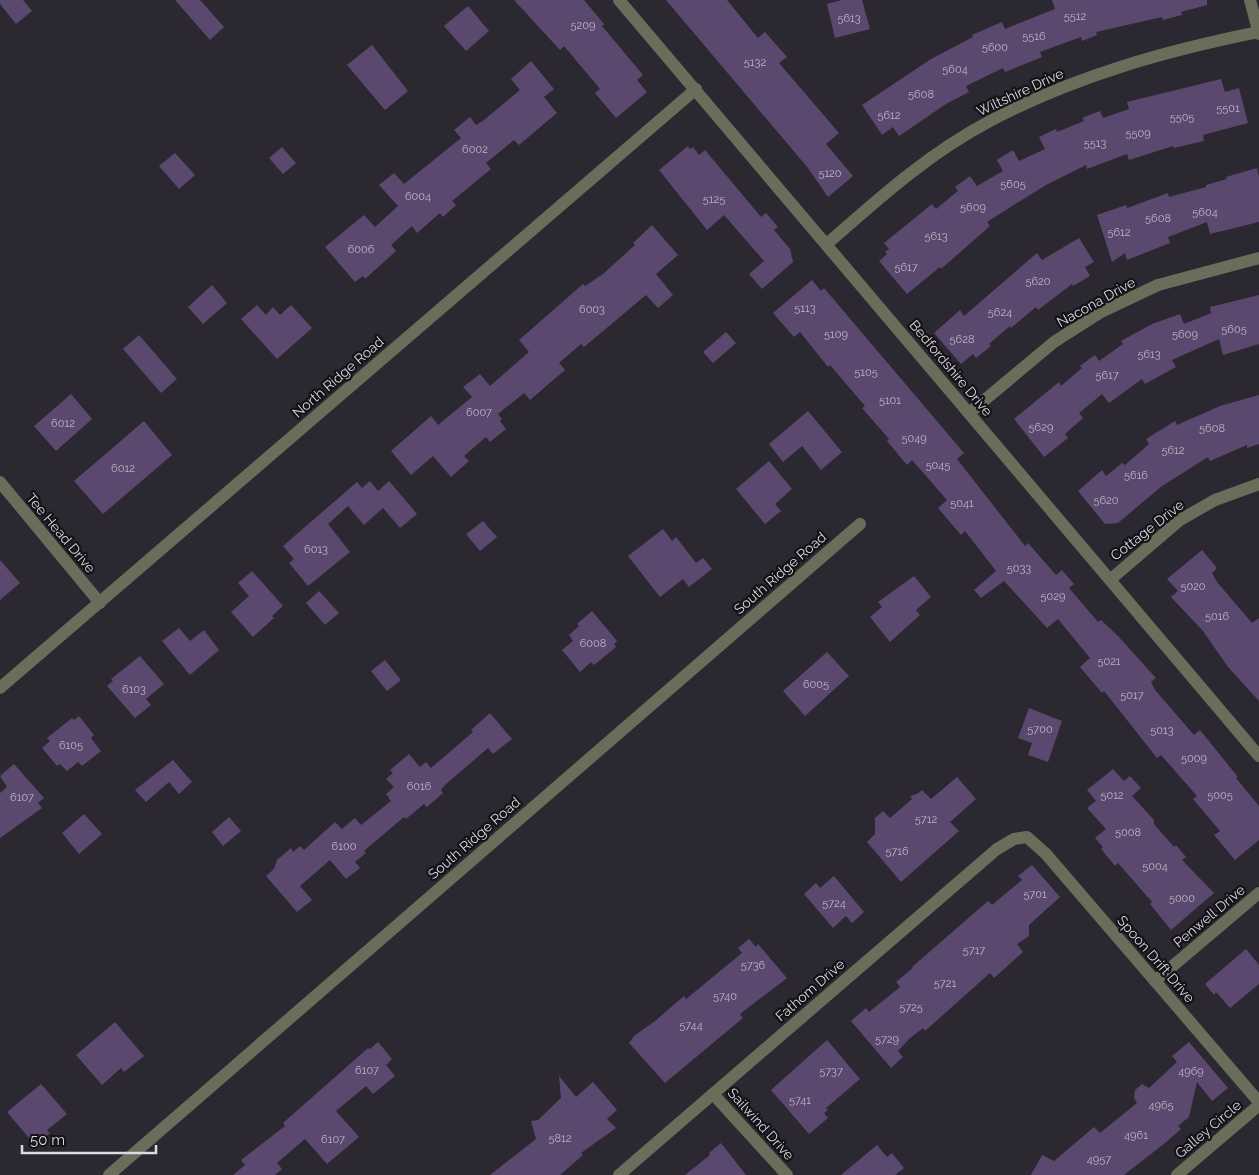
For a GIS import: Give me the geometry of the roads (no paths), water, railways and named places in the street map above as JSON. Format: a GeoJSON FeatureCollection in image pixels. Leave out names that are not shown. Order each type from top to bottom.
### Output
{"type":"FeatureCollection","features":[{"type":"Feature","properties":{"kind":"street","name":"Bedfordshire Drive"},"geometry":{"type":"LineString","coordinates":[[619,0],[1259,756]]}},
{"type":"Feature","properties":{"kind":"street"},"geometry":{"type":"LineString","coordinates":[[1250,0],[1259,33]]}},
{"type":"Feature","properties":{"kind":"street","name":"Wiltshire Drive"},"geometry":{"type":"LineString","coordinates":[[827,244],[887,191],[935,156],[989,121],[1092,75],[1190,46],[1259,33]]}},
{"type":"Feature","properties":{"kind":"street","name":"North Ridge Road"},"geometry":{"type":"LineString","coordinates":[[0,688],[696,90]]}},
{"type":"Feature","properties":{"kind":"street","name":"Nacona Drive"},"geometry":{"type":"LineString","coordinates":[[969,413],[1054,342],[1101,312],[1158,285],[1259,258]]}},
{"type":"Feature","properties":{"kind":"street","name":"Tee Head Drive"},"geometry":{"type":"LineString","coordinates":[[0,482],[100,603]]}},
{"type":"Feature","properties":{"kind":"street","name":"Cottage Drive"},"geometry":{"type":"LineString","coordinates":[[1111,579],[1180,520],[1215,500],[1259,484]]}},
{"type":"Feature","properties":{"kind":"street","name":"South Ridge Road"},"geometry":{"type":"LineString","coordinates":[[109,1175],[860,524]]}},
{"type":"Feature","properties":{"kind":"street","name":"Spoon Drift Drive"},"geometry":{"type":"LineString","coordinates":[[1027,837],[1046,854],[1259,1104]]}},
{"type":"Feature","properties":{"kind":"street","name":"Fathom Drive"},"geometry":{"type":"LineString","coordinates":[[619,1175],[997,849],[1014,839],[1027,837]]}},
{"type":"Feature","properties":{"kind":"street","name":"Penwell Drive"},"geometry":{"type":"LineString","coordinates":[[1155,981],[1259,893]]}},
{"type":"Feature","properties":{"kind":"street","name":"Sailwind Drive"},"geometry":{"type":"LineString","coordinates":[[713,1094],[787,1175]]}},
{"type":"Feature","properties":{"kind":"street","name":"Galley Circle"},"geometry":{"type":"LineString","coordinates":[[1177,1175],[1259,1104]]}}]}
